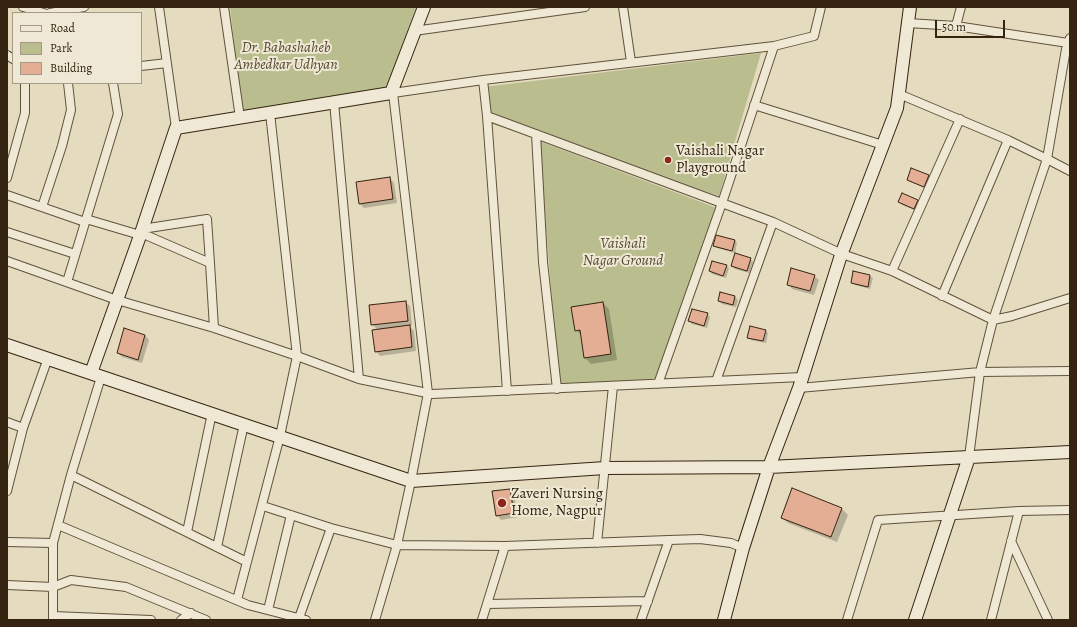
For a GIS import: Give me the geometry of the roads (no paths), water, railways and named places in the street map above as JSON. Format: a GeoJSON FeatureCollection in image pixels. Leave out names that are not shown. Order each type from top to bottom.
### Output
{"type":"FeatureCollection","features":[{"type":"Feature","properties":{"kind":"street"},"geometry":{"type":"LineString","coordinates":[[23,7],[40,12]]}},
{"type":"Feature","properties":{"kind":"street"},"geometry":{"type":"LineString","coordinates":[[60,9],[84,7]]}},
{"type":"Feature","properties":{"kind":"street"},"geometry":{"type":"LineString","coordinates":[[150,620],[53,618],[53,543],[96,375],[117,300],[176,128],[159,7]]}},
{"type":"Feature","properties":{"kind":"street"},"geometry":{"type":"LineString","coordinates":[[224,7],[240,118]]}},
{"type":"Feature","properties":{"kind":"street"},"geometry":{"type":"LineString","coordinates":[[375,620],[397,545],[428,393],[392,93],[424,7]]}},
{"type":"Feature","properties":{"kind":"street"},"geometry":{"type":"LineString","coordinates":[[414,31],[585,7]]}},
{"type":"Feature","properties":{"kind":"street"},"geometry":{"type":"LineString","coordinates":[[623,7],[631,62]]}},
{"type":"Feature","properties":{"kind":"street"},"geometry":{"type":"LineString","coordinates":[[176,128],[334,102],[483,80],[774,46],[814,36],[821,7]]}},
{"type":"Feature","properties":{"kind":"street"},"geometry":{"type":"LineString","coordinates":[[724,620],[743,548],[769,467],[801,383],[842,254],[897,108],[910,7]]}},
{"type":"Feature","properties":{"kind":"street"},"geometry":{"type":"LineString","coordinates":[[956,26],[961,7]]}},
{"type":"Feature","properties":{"kind":"street"},"geometry":{"type":"LineString","coordinates":[[908,22],[956,26],[1069,40],[1066,49],[1047,159],[993,320],[980,372],[969,457],[916,620]]}},
{"type":"Feature","properties":{"kind":"street"},"geometry":{"type":"LineString","coordinates":[[658,384],[722,203],[774,46]]}},
{"type":"Feature","properties":{"kind":"street"},"geometry":{"type":"LineString","coordinates":[[142,66],[167,63]]}},
{"type":"Feature","properties":{"kind":"street"},"geometry":{"type":"LineString","coordinates":[[483,80],[487,116],[507,391]]}},
{"type":"Feature","properties":{"kind":"street"},"geometry":{"type":"LineString","coordinates":[[7,178],[25,113],[26,84]]}},
{"type":"Feature","properties":{"kind":"street"},"geometry":{"type":"LineString","coordinates":[[42,207],[62,146],[71,110],[68,84]]}},
{"type":"Feature","properties":{"kind":"street"},"geometry":{"type":"LineString","coordinates":[[67,282],[118,114],[113,84]]}},
{"type":"Feature","properties":{"kind":"street"},"geometry":{"type":"LineString","coordinates":[[899,94],[1008,140],[1070,171]]}},
{"type":"Feature","properties":{"kind":"street"},"geometry":{"type":"LineString","coordinates":[[334,102],[359,380]]}},
{"type":"Feature","properties":{"kind":"street"},"geometry":{"type":"LineString","coordinates":[[754,105],[883,145]]}},
{"type":"Feature","properties":{"kind":"street"},"geometry":{"type":"LineString","coordinates":[[237,600],[263,506],[297,356],[270,113]]}},
{"type":"Feature","properties":{"kind":"street"},"geometry":{"type":"LineString","coordinates":[[487,116],[773,222],[842,254],[892,271],[993,320],[1012,316],[1070,298]]}},
{"type":"Feature","properties":{"kind":"street"},"geometry":{"type":"LineString","coordinates":[[892,271],[960,119]]}},
{"type":"Feature","properties":{"kind":"street"},"geometry":{"type":"LineString","coordinates":[[536,134],[543,262],[557,390]]}},
{"type":"Feature","properties":{"kind":"street"},"geometry":{"type":"LineString","coordinates":[[942,296],[1008,140]]}},
{"type":"Feature","properties":{"kind":"street"},"geometry":{"type":"LineString","coordinates":[[7,195],[86,220],[141,232],[210,263]]}},
{"type":"Feature","properties":{"kind":"street"},"geometry":{"type":"LineString","coordinates":[[141,232],[207,219],[214,328]]}},
{"type":"Feature","properties":{"kind":"street"},"geometry":{"type":"LineString","coordinates":[[716,381],[773,222]]}},
{"type":"Feature","properties":{"kind":"street"},"geometry":{"type":"LineString","coordinates":[[7,232],[75,254]]}},
{"type":"Feature","properties":{"kind":"street"},"geometry":{"type":"LineString","coordinates":[[7,261],[117,300],[214,328],[297,356],[359,380],[432,394],[557,390],[716,381],[801,383],[980,372],[1070,371]]}},
{"type":"Feature","properties":{"kind":"street"},"geometry":{"type":"LineString","coordinates":[[7,345],[411,481],[605,468],[769,467],[1070,452]]}},
{"type":"Feature","properties":{"kind":"street"},"geometry":{"type":"LineString","coordinates":[[7,491],[23,428],[48,358]]}},
{"type":"Feature","properties":{"kind":"street"},"geometry":{"type":"LineString","coordinates":[[597,543],[613,386]]}},
{"type":"Feature","properties":{"kind":"street"},"geometry":{"type":"LineString","coordinates":[[186,532],[212,414]]}},
{"type":"Feature","properties":{"kind":"street"},"geometry":{"type":"LineString","coordinates":[[7,422],[23,428]]}},
{"type":"Feature","properties":{"kind":"street"},"geometry":{"type":"LineString","coordinates":[[217,547],[244,424]]}},
{"type":"Feature","properties":{"kind":"street"},"geometry":{"type":"LineString","coordinates":[[71,475],[247,562]]}},
{"type":"Feature","properties":{"kind":"street"},"geometry":{"type":"LineString","coordinates":[[263,506],[331,528],[397,545],[505,546],[700,539],[731,542],[743,548]]}},
{"type":"Feature","properties":{"kind":"street"},"geometry":{"type":"LineString","coordinates":[[847,620],[878,520],[1019,511],[1070,510]]}},
{"type":"Feature","properties":{"kind":"street"},"geometry":{"type":"LineString","coordinates":[[991,620],[1019,511]]}},
{"type":"Feature","properties":{"kind":"street"},"geometry":{"type":"LineString","coordinates":[[268,610],[291,515]]}},
{"type":"Feature","properties":{"kind":"street"},"geometry":{"type":"LineString","coordinates":[[58,525],[248,605],[302,619],[331,528]]}},
{"type":"Feature","properties":{"kind":"street"},"geometry":{"type":"LineString","coordinates":[[641,620],[668,540]]}},
{"type":"Feature","properties":{"kind":"street"},"geometry":{"type":"LineString","coordinates":[[1011,541],[1048,620]]}},
{"type":"Feature","properties":{"kind":"street"},"geometry":{"type":"LineString","coordinates":[[7,542],[53,543]]}},
{"type":"Feature","properties":{"kind":"street"},"geometry":{"type":"LineString","coordinates":[[482,620],[505,546]]}},
{"type":"Feature","properties":{"kind":"street"},"geometry":{"type":"LineString","coordinates":[[7,585],[53,587],[71,580],[126,587],[206,620]]}},
{"type":"Feature","properties":{"kind":"street"},"geometry":{"type":"LineString","coordinates":[[486,604],[648,601]]}},
{"type":"Feature","properties":{"kind":"street"},"geometry":{"type":"LineString","coordinates":[[181,620],[191,613]]}},
{"type":"Feature","properties":{"kind":"place","name":"Vaishali Nagar Playground"},"geometry":{"type":"Point","coordinates":[668,160]}},
{"type":"Feature","properties":{"kind":"place","name":"Zaveri Nursing Home, Nagpur"},"geometry":{"type":"Point","coordinates":[502,503]}},
{"type":"Feature","properties":{"kind":"park label","name":"Dr. Babashaheb Ambedkar Udhyan"},"geometry":{"type":"Point","coordinates":[286,56]}},
{"type":"Feature","properties":{"kind":"park label","name":"Vaishali Nagar Ground"},"geometry":{"type":"Point","coordinates":[623,252]}}]}
